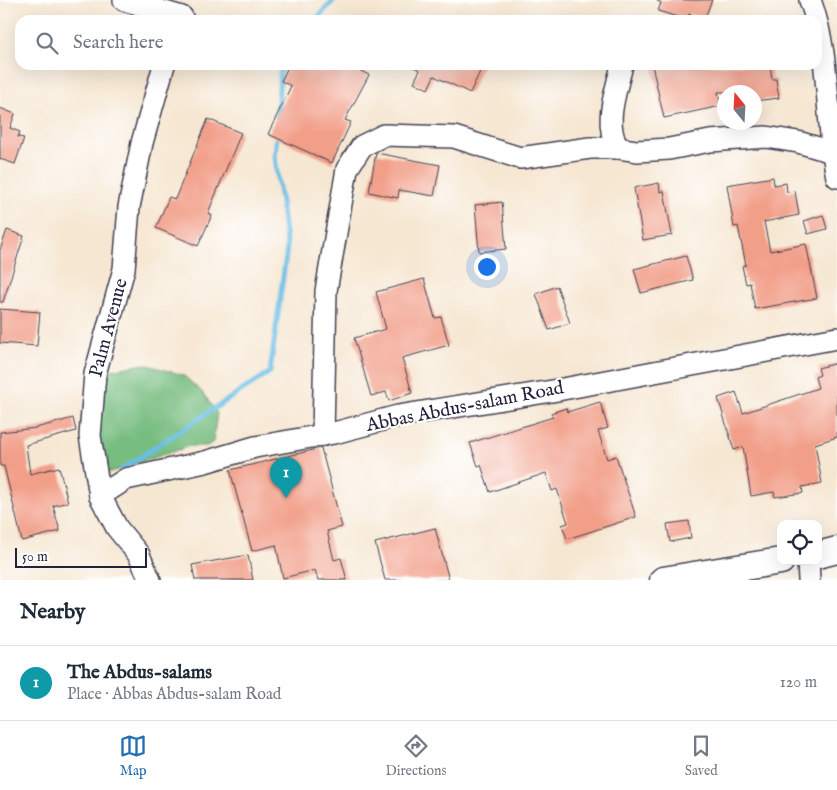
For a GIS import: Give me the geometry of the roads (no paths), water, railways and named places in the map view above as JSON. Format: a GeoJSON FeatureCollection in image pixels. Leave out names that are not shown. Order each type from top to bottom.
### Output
{"type":"FeatureCollection","features":[{"type":"Feature","properties":{"kind":"street"},"geometry":{"type":"LineString","coordinates":[[124,0],[184,12]]}},
{"type":"Feature","properties":{"kind":"street"},"geometry":{"type":"LineString","coordinates":[[810,0],[815,15]]}},
{"type":"Feature","properties":{"kind":"street"},"geometry":{"type":"LineString","coordinates":[[822,45],[832,152],[837,177]]}},
{"type":"Feature","properties":{"kind":"street","name":"Palm Avenue"},"geometry":{"type":"LineString","coordinates":[[150,580],[139,555],[117,528],[100,496],[90,436],[95,374],[124,269],[129,207],[142,143],[163,70]]}},
{"type":"Feature","properties":{"kind":"street"},"geometry":{"type":"LineString","coordinates":[[618,148],[612,138],[610,126],[621,70]]}},
{"type":"Feature","properties":{"kind":"street"},"geometry":{"type":"LineString","coordinates":[[323,435],[326,291],[347,168],[362,146],[384,135],[454,137],[520,158],[590,148],[618,148],[637,151],[669,149],[710,141],[766,136],[798,142],[832,152]]}},
{"type":"Feature","properties":{"kind":"street","name":"Abbas Abdus-salam Road"},"geometry":{"type":"LineString","coordinates":[[100,496],[126,479],[195,464],[255,447],[323,435],[398,416],[552,391],[837,338]]}},
{"type":"Feature","properties":{"kind":"street"},"geometry":{"type":"LineString","coordinates":[[822,554],[837,550]]}},
{"type":"Feature","properties":{"kind":"street"},"geometry":{"type":"LineString","coordinates":[[663,580],[777,562]]}},
{"type":"Feature","properties":{"kind":"street"},"geometry":{"type":"LineString","coordinates":[[808,565],[809,580]]}},
{"type":"Feature","properties":{"kind":"waterway"},"geometry":{"type":"LineString","coordinates":[[320,15],[334,0]]}},
{"type":"Feature","properties":{"kind":"waterway"},"geometry":{"type":"LineString","coordinates":[[277,121],[280,73],[282,70]]}},
{"type":"Feature","properties":{"kind":"waterway"},"geometry":{"type":"LineString","coordinates":[[122,469],[270,372],[287,248],[275,157],[277,132]]}},
{"type":"Feature","properties":{"kind":"place","name":"The Abdus-salams"},"geometry":{"type":"Point","coordinates":[286,498]}}]}
